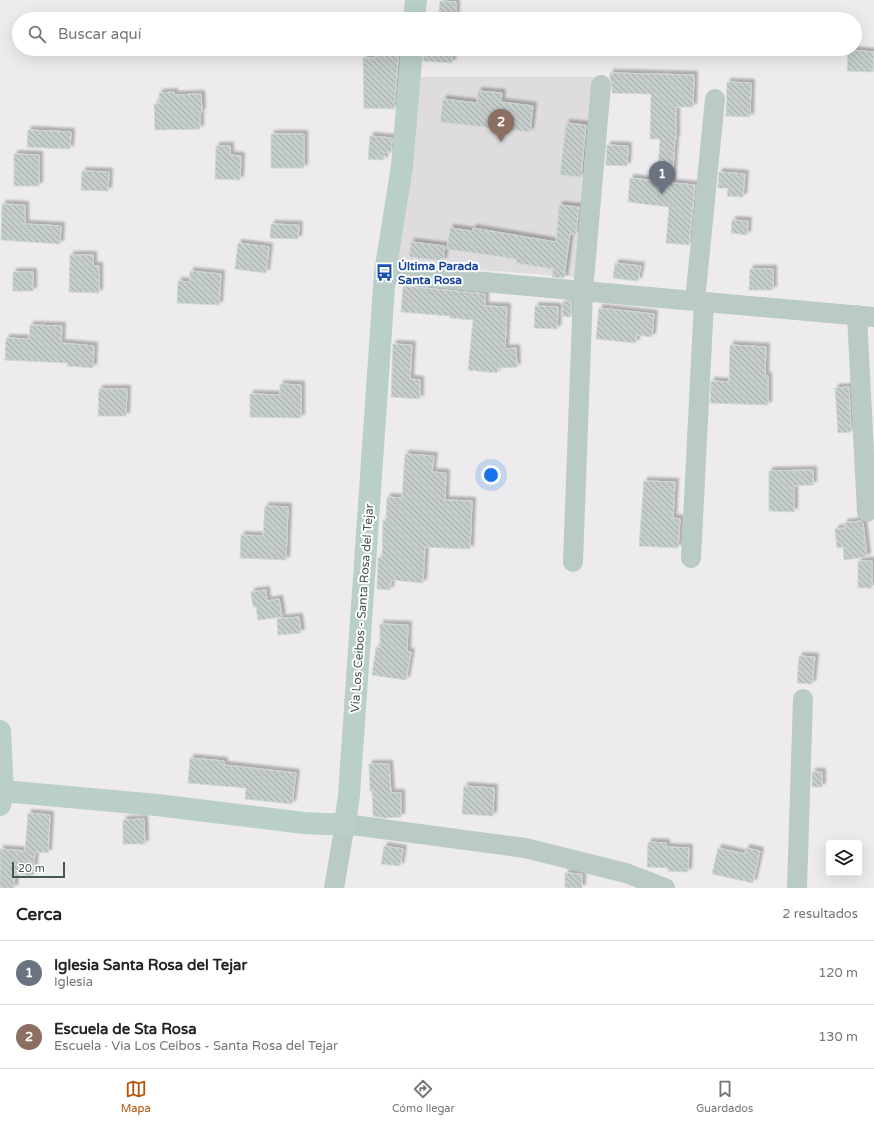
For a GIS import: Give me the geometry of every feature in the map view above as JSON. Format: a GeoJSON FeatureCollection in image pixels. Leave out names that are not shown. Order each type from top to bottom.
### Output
{"type":"FeatureCollection","features":[{"type":"Feature","properties":{"kind":"main road"},"geometry":{"type":"LineString","coordinates":[[415,12],[416,0]]}},
{"type":"Feature","properties":{"kind":"main road","name":"Via Los Ceibos - Santa Rosa del Tejar"},"geometry":{"type":"LineString","coordinates":[[345,824],[349,795],[385,273],[402,166],[411,56]]}},
{"type":"Feature","properties":{"kind":"main road"},"geometry":{"type":"LineString","coordinates":[[0,731],[1,798],[157,805],[304,823],[345,824]]}},
{"type":"Feature","properties":{"kind":"street"},"geometry":{"type":"LineString","coordinates":[[573,562],[583,291],[601,85]]}},
{"type":"Feature","properties":{"kind":"street"},"geometry":{"type":"LineString","coordinates":[[691,558],[700,302],[715,99]]}},
{"type":"Feature","properties":{"kind":"street"},"geometry":{"type":"LineString","coordinates":[[385,273],[865,316],[867,512]]}},
{"type":"Feature","properties":{"kind":"street"},"geometry":{"type":"LineString","coordinates":[[797,888],[803,699]]}},
{"type":"Feature","properties":{"kind":"street"},"geometry":{"type":"LineString","coordinates":[[334,888],[345,824],[525,848],[626,873],[665,888]]}},
{"type":"Feature","properties":{"kind":"shaded area"},"geometry":{"type":"Polygon","coordinates":[[[419,77],[596,77],[581,277],[394,264],[419,77]]]}},
{"type":"Feature","properties":{"kind":"building"},"geometry":{"type":"Polygon","coordinates":[[[440,1],[456,2],[456,12],[439,12],[440,1]]]}},
{"type":"Feature","properties":{"kind":"building"},"geometry":{"type":"Polygon","coordinates":[[[862,51],[874,52],[873,72],[847,71],[848,56],[862,56],[862,51]]]}},
{"type":"Feature","properties":{"kind":"building"},"geometry":{"type":"Polygon","coordinates":[[[375,56],[398,56],[394,109],[364,108],[363,58],[375,58],[375,56]]]}},
{"type":"Feature","properties":{"kind":"building"},"geometry":{"type":"Polygon","coordinates":[[[423,56],[452,56],[452,63],[423,61],[423,56]]]}},
{"type":"Feature","properties":{"kind":"building"},"geometry":{"type":"Polygon","coordinates":[[[610,73],[694,75],[693,107],[676,107],[676,139],[672,183],[695,185],[689,245],[666,243],[669,207],[628,202],[630,178],[657,181],[660,139],[650,139],[651,94],[612,93],[610,73]]]}},
{"type":"Feature","properties":{"kind":"building"},"geometry":{"type":"Polygon","coordinates":[[[727,82],[751,83],[750,117],[726,116],[727,82]]]}},
{"type":"Feature","properties":{"kind":"building"},"geometry":{"type":"Polygon","coordinates":[[[478,91],[502,93],[501,102],[533,106],[530,132],[440,122],[443,99],[477,103],[478,91]]]}},
{"type":"Feature","properties":{"kind":"building"},"geometry":{"type":"Polygon","coordinates":[[[174,92],[174,95],[201,94],[202,112],[200,112],[200,129],[155,130],[154,104],[159,104],[159,93],[174,92]]]}},
{"type":"Feature","properties":{"kind":"building"},"geometry":{"type":"Polygon","coordinates":[[[566,123],[586,125],[581,177],[560,175],[566,123]]]}},
{"type":"Feature","properties":{"kind":"building"},"geometry":{"type":"Polygon","coordinates":[[[28,130],[71,132],[70,149],[27,147],[28,130]]]}},
{"type":"Feature","properties":{"kind":"building"},"geometry":{"type":"Polygon","coordinates":[[[271,134],[304,134],[304,168],[271,168],[271,134]]]}},
{"type":"Feature","properties":{"kind":"building"},"geometry":{"type":"Polygon","coordinates":[[[370,136],[392,138],[391,153],[384,152],[384,160],[368,159],[370,136]]]}},
{"type":"Feature","properties":{"kind":"building"},"geometry":{"type":"Polygon","coordinates":[[[607,145],[628,146],[627,166],[606,165],[607,145]]]}},
{"type":"Feature","properties":{"kind":"building"},"geometry":{"type":"Polygon","coordinates":[[[216,146],[230,146],[230,155],[241,156],[240,180],[215,179],[216,146]]]}},
{"type":"Feature","properties":{"kind":"building"},"geometry":{"type":"Polygon","coordinates":[[[14,154],[39,155],[39,186],[14,186],[14,154]]]}},
{"type":"Feature","properties":{"kind":"building"},"geometry":{"type":"Polygon","coordinates":[[[82,171],[109,172],[108,191],[81,190],[82,171]]]}},
{"type":"Feature","properties":{"kind":"building"},"geometry":{"type":"Polygon","coordinates":[[[719,172],[745,174],[743,197],[727,196],[728,188],[718,188],[719,172]]]}},
{"type":"Feature","properties":{"kind":"building"},"geometry":{"type":"Polygon","coordinates":[[[2,204],[25,205],[25,224],[61,226],[60,244],[1,240],[2,204]]]}},
{"type":"Feature","properties":{"kind":"building"},"geometry":{"type":"Polygon","coordinates":[[[559,205],[579,207],[576,234],[570,234],[564,278],[552,277],[553,269],[516,263],[517,259],[447,249],[450,228],[472,231],[473,228],[556,242],[559,205]]]}},
{"type":"Feature","properties":{"kind":"building"},"geometry":{"type":"Polygon","coordinates":[[[732,220],[748,221],[747,235],[731,233],[732,220]]]}},
{"type":"Feature","properties":{"kind":"building"},"geometry":{"type":"Polygon","coordinates":[[[271,224],[299,225],[298,239],[270,238],[271,224]]]}},
{"type":"Feature","properties":{"kind":"building"},"geometry":{"type":"Polygon","coordinates":[[[411,242],[445,246],[443,261],[409,257],[411,242]]]}},
{"type":"Feature","properties":{"kind":"building"},"geometry":{"type":"Polygon","coordinates":[[[238,243],[269,247],[266,273],[235,269],[238,243]]]}},
{"type":"Feature","properties":{"kind":"building"},"geometry":{"type":"Polygon","coordinates":[[[70,255],[93,255],[93,266],[99,266],[99,293],[69,292],[70,255]]]}},
{"type":"Feature","properties":{"kind":"building"},"geometry":{"type":"Polygon","coordinates":[[[615,263],[641,266],[638,281],[613,278],[615,263]]]}},
{"type":"Feature","properties":{"kind":"building"},"geometry":{"type":"Polygon","coordinates":[[[750,269],[773,269],[773,290],[749,290],[750,269]]]}},
{"type":"Feature","properties":{"kind":"building"},"geometry":{"type":"Polygon","coordinates":[[[190,271],[221,274],[219,305],[177,303],[178,281],[190,282],[190,271]]]}},
{"type":"Feature","properties":{"kind":"building"},"geometry":{"type":"Polygon","coordinates":[[[13,272],[33,272],[33,291],[13,291],[13,272]]]}},
{"type":"Feature","properties":{"kind":"building"},"geometry":{"type":"Polygon","coordinates":[[[403,286],[485,294],[485,306],[507,307],[505,349],[516,348],[517,367],[498,368],[497,373],[468,370],[473,320],[450,318],[450,316],[401,312],[403,286]]]}},
{"type":"Feature","properties":{"kind":"building"},"geometry":{"type":"Polygon","coordinates":[[[563,301],[571,301],[571,317],[562,316],[563,301]]]}},
{"type":"Feature","properties":{"kind":"building"},"geometry":{"type":"Polygon","coordinates":[[[535,306],[558,307],[557,329],[534,328],[535,306]]]}},
{"type":"Feature","properties":{"kind":"building"},"geometry":{"type":"Polygon","coordinates":[[[599,308],[654,314],[652,337],[636,335],[636,343],[596,339],[599,308]]]}},
{"type":"Feature","properties":{"kind":"building"},"geometry":{"type":"Polygon","coordinates":[[[30,325],[62,326],[61,343],[94,346],[93,368],[67,366],[68,363],[5,360],[6,338],[29,339],[30,325]]]}},
{"type":"Feature","properties":{"kind":"building"},"geometry":{"type":"Polygon","coordinates":[[[393,344],[412,345],[410,379],[420,380],[420,399],[391,397],[393,344]]]}},
{"type":"Feature","properties":{"kind":"building"},"geometry":{"type":"Polygon","coordinates":[[[730,345],[766,347],[765,376],[768,376],[768,405],[710,403],[711,381],[729,382],[730,345]]]}},
{"type":"Feature","properties":{"kind":"building"},"geometry":{"type":"Polygon","coordinates":[[[280,384],[301,385],[301,418],[250,417],[250,394],[280,395],[280,384]]]}},
{"type":"Feature","properties":{"kind":"building"},"geometry":{"type":"Polygon","coordinates":[[[849,387],[851,432],[838,433],[835,388],[849,387]]]}},
{"type":"Feature","properties":{"kind":"building"},"geometry":{"type":"Polygon","coordinates":[[[99,389],[127,389],[126,416],[98,416],[99,389]]]}},
{"type":"Feature","properties":{"kind":"building"},"geometry":{"type":"Polygon","coordinates":[[[405,454],[434,456],[432,472],[446,473],[445,500],[472,501],[470,549],[425,547],[423,583],[391,580],[390,590],[377,589],[378,558],[382,558],[383,520],[386,520],[387,497],[402,498],[405,454]]]}},
{"type":"Feature","properties":{"kind":"building"},"geometry":{"type":"Polygon","coordinates":[[[813,470],[813,485],[794,486],[794,512],[769,511],[769,471],[813,470]]]}},
{"type":"Feature","properties":{"kind":"building"},"geometry":{"type":"Polygon","coordinates":[[[644,481],[675,482],[673,518],[680,519],[678,548],[639,546],[644,481]]]}},
{"type":"Feature","properties":{"kind":"building"},"geometry":{"type":"Polygon","coordinates":[[[265,506],[288,507],[286,560],[240,558],[241,535],[263,536],[265,506]]]}},
{"type":"Feature","properties":{"kind":"building"},"geometry":{"type":"Polygon","coordinates":[[[861,521],[863,523],[867,557],[844,560],[843,547],[837,548],[835,529],[845,528],[844,523],[861,521]]]}},
{"type":"Feature","properties":{"kind":"building"},"geometry":{"type":"Polygon","coordinates":[[[858,561],[872,561],[872,588],[858,588],[858,561]]]}},
{"type":"Feature","properties":{"kind":"building"},"geometry":{"type":"Polygon","coordinates":[[[266,590],[267,601],[279,599],[282,617],[258,620],[256,607],[253,607],[251,592],[266,590]]]}},
{"type":"Feature","properties":{"kind":"building"},"geometry":{"type":"Polygon","coordinates":[[[299,617],[301,633],[278,635],[277,619],[299,617]]]}},
{"type":"Feature","properties":{"kind":"building"},"geometry":{"type":"Polygon","coordinates":[[[380,624],[408,625],[407,652],[411,652],[406,680],[372,675],[376,647],[380,648],[380,624]]]}},
{"type":"Feature","properties":{"kind":"building"},"geometry":{"type":"Polygon","coordinates":[[[799,656],[815,657],[812,684],[797,683],[799,656]]]}},
{"type":"Feature","properties":{"kind":"building"},"geometry":{"type":"Polygon","coordinates":[[[190,758],[224,761],[224,765],[296,773],[292,804],[245,799],[246,788],[188,783],[190,758]]]}},
{"type":"Feature","properties":{"kind":"building"},"geometry":{"type":"Polygon","coordinates":[[[369,764],[389,764],[391,793],[401,793],[401,817],[383,818],[373,816],[369,764]]]}},
{"type":"Feature","properties":{"kind":"building"},"geometry":{"type":"Polygon","coordinates":[[[812,772],[822,772],[822,787],[812,787],[812,772]]]}},
{"type":"Feature","properties":{"kind":"building"},"geometry":{"type":"Polygon","coordinates":[[[464,786],[494,788],[493,816],[462,814],[464,786]]]}},
{"type":"Feature","properties":{"kind":"building"},"geometry":{"type":"Polygon","coordinates":[[[28,813],[50,815],[48,853],[35,852],[33,876],[15,874],[14,888],[0,888],[0,849],[25,851],[28,813]]]}},
{"type":"Feature","properties":{"kind":"building"},"geometry":{"type":"Polygon","coordinates":[[[144,819],[145,844],[123,844],[123,820],[144,819]]]}},
{"type":"Feature","properties":{"kind":"building"},"geometry":{"type":"Polygon","coordinates":[[[648,842],[666,843],[666,847],[689,848],[688,872],[668,871],[668,868],[647,867],[648,842]]]}},
{"type":"Feature","properties":{"kind":"building"},"geometry":{"type":"Polygon","coordinates":[[[384,846],[403,849],[400,866],[381,864],[384,846]]]}},
{"type":"Feature","properties":{"kind":"building"},"geometry":{"type":"Polygon","coordinates":[[[718,848],[745,854],[746,848],[760,851],[753,883],[712,874],[718,848]]]}},
{"type":"Feature","properties":{"kind":"building"},"geometry":{"type":"Polygon","coordinates":[[[565,873],[582,874],[582,888],[565,888],[565,873]]]}},
{"type":"Feature","properties":{"kind":"place","name":"Escuela de Sta Rosa"},"geometry":{"type":"Point","coordinates":[501,142]}},
{"type":"Feature","properties":{"kind":"place","name":"Iglesia Santa Rosa del Tejar"},"geometry":{"type":"Point","coordinates":[662,194]}},
{"type":"Feature","properties":{"kind":"place","name":"Última Parada Santa Rosa"},"geometry":{"type":"Point","coordinates":[385,273]}}]}
